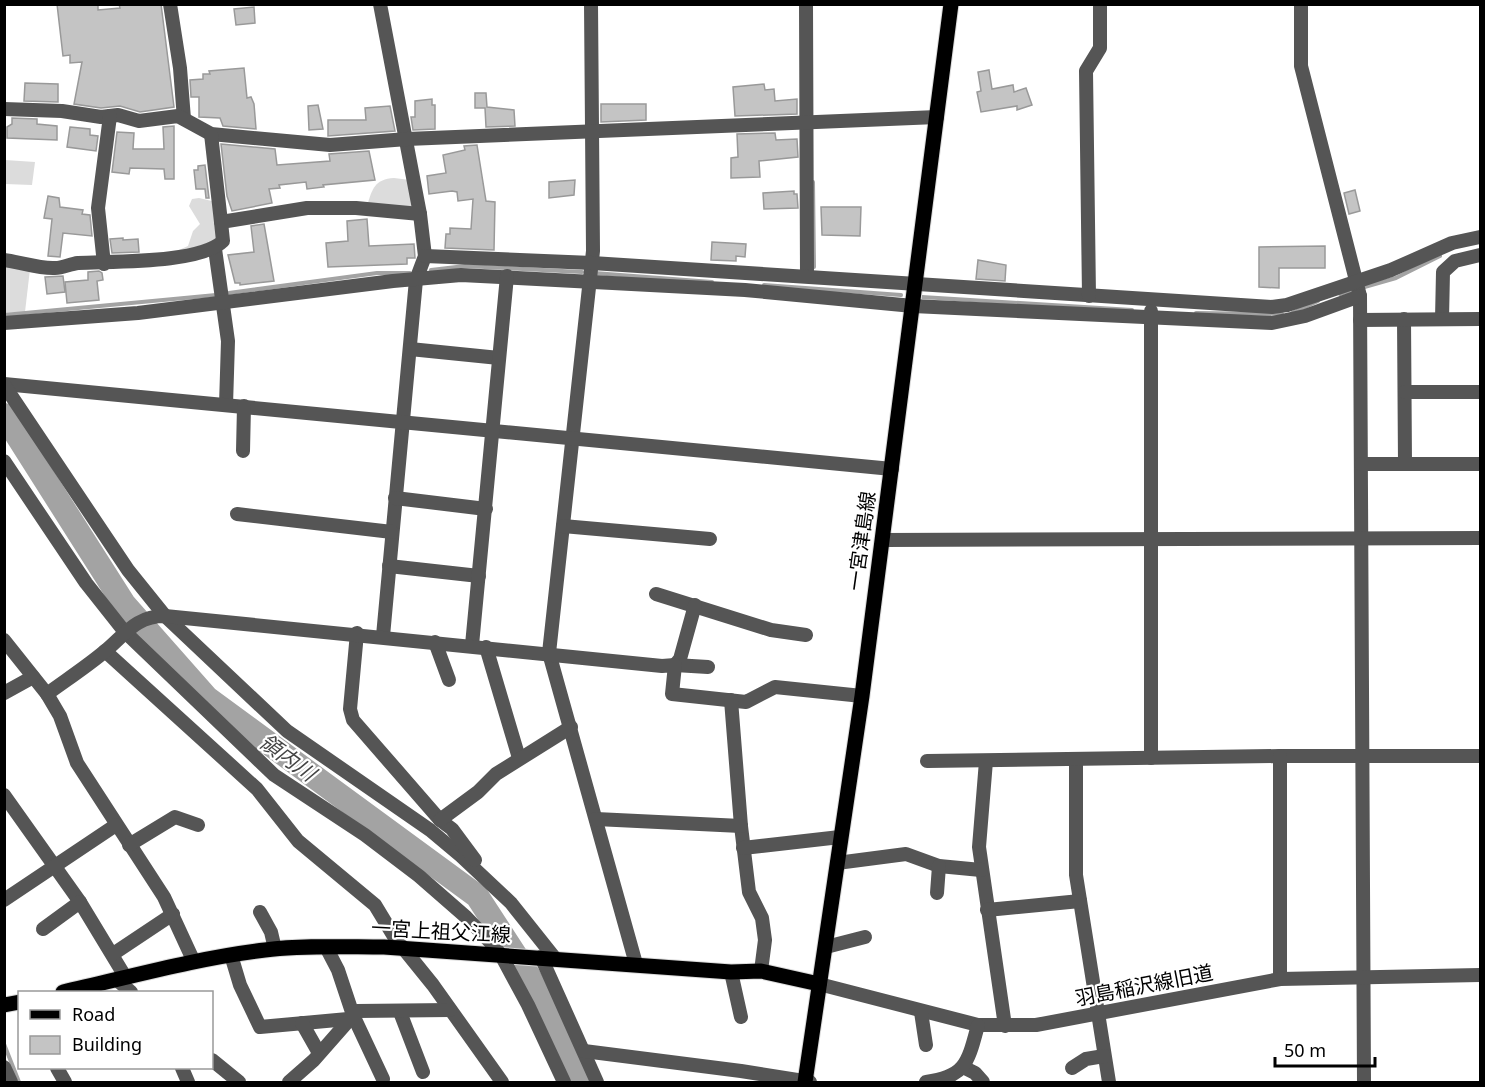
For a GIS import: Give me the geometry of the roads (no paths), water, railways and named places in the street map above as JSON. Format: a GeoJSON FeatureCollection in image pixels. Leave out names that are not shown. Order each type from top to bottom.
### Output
{"type":"FeatureCollection","features":[{"type":"Feature","properties":{"kind":"main road","name":"一宮津島線"},"geometry":{"type":"LineString","coordinates":[[807,1082],[883,540],[951,4]]}},
{"type":"Feature","properties":{"kind":"main road","name":"一宮上祖父江線"},"geometry":{"type":"LineString","coordinates":[[77,991],[124,984],[194,962],[231,955],[275,949],[326,946],[544,957],[731,972],[761,971],[819,984]]}},
{"type":"Feature","properties":{"kind":"street"},"geometry":{"type":"LineString","coordinates":[[170,4],[180,68],[184,119]]}},
{"type":"Feature","properties":{"kind":"street"},"geometry":{"type":"LineString","coordinates":[[380,4],[420,214],[425,256],[416,280],[383,636]]}},
{"type":"Feature","properties":{"kind":"street"},"geometry":{"type":"LineString","coordinates":[[591,4],[592,263],[549,653],[636,964]]}},
{"type":"Feature","properties":{"kind":"street"},"geometry":{"type":"LineString","coordinates":[[806,4],[807,276]]}},
{"type":"Feature","properties":{"kind":"street"},"geometry":{"type":"LineString","coordinates":[[1089,296],[1086,70],[1100,48],[1100,4]]}},
{"type":"Feature","properties":{"kind":"street"},"geometry":{"type":"LineString","coordinates":[[1301,4],[1301,66],[1360,296],[1364,1083]]}},
{"type":"Feature","properties":{"kind":"street"},"geometry":{"type":"LineString","coordinates":[[4,108],[118,115],[139,121],[178,116],[211,134],[330,145],[406,139],[937,117]]}},
{"type":"Feature","properties":{"kind":"street"},"geometry":{"type":"LineString","coordinates":[[104,264],[98,208],[110,116]]}},
{"type":"Feature","properties":{"kind":"street"},"geometry":{"type":"LineString","coordinates":[[4,260],[54,268],[77,263],[104,264],[215,249],[223,241],[211,134]]}},
{"type":"Feature","properties":{"kind":"street"},"geometry":{"type":"LineString","coordinates":[[221,222],[308,208],[356,208],[420,214]]}},
{"type":"Feature","properties":{"kind":"street"},"geometry":{"type":"LineString","coordinates":[[425,256],[592,263],[807,276],[916,286],[1272,307],[1287,305],[1391,270],[1452,243],[1480,237]]}},
{"type":"Feature","properties":{"kind":"street"},"geometry":{"type":"LineString","coordinates":[[215,249],[228,341],[226,405]]}},
{"type":"Feature","properties":{"kind":"street"},"geometry":{"type":"LineString","coordinates":[[1442,319],[1443,272],[1455,261],[1480,255]]}},
{"type":"Feature","properties":{"kind":"street"},"geometry":{"type":"LineString","coordinates":[[4,323],[138,313],[393,280],[461,275],[745,290],[914,306],[1272,323],[1305,316],[1360,296]]}},
{"type":"Feature","properties":{"kind":"street"},"geometry":{"type":"LineString","coordinates":[[507,276],[479,576],[479,646],[519,758]]}},
{"type":"Feature","properties":{"kind":"street"},"geometry":{"type":"LineString","coordinates":[[1151,300],[1151,759]]}},
{"type":"Feature","properties":{"kind":"street"},"geometry":{"type":"LineString","coordinates":[[1404,319],[1406,464]]}},
{"type":"Feature","properties":{"kind":"street"},"geometry":{"type":"LineString","coordinates":[[1360,320],[1480,319]]}},
{"type":"Feature","properties":{"kind":"street"},"geometry":{"type":"LineString","coordinates":[[410,349],[499,358]]}},
{"type":"Feature","properties":{"kind":"street"},"geometry":{"type":"LineString","coordinates":[[4,385],[493,429],[892,469]]}},
{"type":"Feature","properties":{"kind":"street"},"geometry":{"type":"LineString","coordinates":[[4,385],[158,616],[287,730],[334,766],[430,830],[511,903],[544,957],[597,1083]]}},
{"type":"Feature","properties":{"kind":"street"},"geometry":{"type":"LineString","coordinates":[[1405,392],[1480,392]]}},
{"type":"Feature","properties":{"kind":"street"},"geometry":{"type":"LineString","coordinates":[[243,451],[244,406]]}},
{"type":"Feature","properties":{"kind":"street"},"geometry":{"type":"LineString","coordinates":[[4,461],[86,583],[125,631],[274,775],[365,835],[419,876],[466,917],[503,955],[564,1083]]}},
{"type":"Feature","properties":{"kind":"street"},"geometry":{"type":"LineString","coordinates":[[1361,464],[1480,464]]}},
{"type":"Feature","properties":{"kind":"street"},"geometry":{"type":"LineString","coordinates":[[395,498],[486,509]]}},
{"type":"Feature","properties":{"kind":"street"},"geometry":{"type":"LineString","coordinates":[[237,514],[392,532]]}},
{"type":"Feature","properties":{"kind":"street"},"geometry":{"type":"LineString","coordinates":[[563,526],[710,539]]}},
{"type":"Feature","properties":{"kind":"street"},"geometry":{"type":"LineString","coordinates":[[883,540],[1480,538]]}},
{"type":"Feature","properties":{"kind":"street"},"geometry":{"type":"LineString","coordinates":[[389,566],[479,576]]}},
{"type":"Feature","properties":{"kind":"street"},"geometry":{"type":"LineString","coordinates":[[656,594],[696,604],[771,630],[806,635]]}},
{"type":"Feature","properties":{"kind":"street"},"geometry":{"type":"LineString","coordinates":[[696,604],[684,636],[680,659],[675,665],[672,694],[746,702],[775,687],[862,696]]}},
{"type":"Feature","properties":{"kind":"street"},"geometry":{"type":"LineString","coordinates":[[48,694],[105,651],[125,631],[158,616],[357,633],[663,666],[708,667]]}},
{"type":"Feature","properties":{"kind":"street"},"geometry":{"type":"LineString","coordinates":[[357,633],[350,709],[353,720],[440,820],[452,829],[496,889]]}},
{"type":"Feature","properties":{"kind":"street"},"geometry":{"type":"LineString","coordinates":[[4,640],[48,694],[60,716],[77,763],[173,914],[194,962]]}},
{"type":"Feature","properties":{"kind":"street"},"geometry":{"type":"LineString","coordinates":[[435,642],[449,680]]}},
{"type":"Feature","properties":{"kind":"street"},"geometry":{"type":"LineString","coordinates":[[105,651],[257,789],[298,841],[375,905],[395,938],[407,949],[502,1083]]}},
{"type":"Feature","properties":{"kind":"street"},"geometry":{"type":"LineString","coordinates":[[4,693],[33,677]]}},
{"type":"Feature","properties":{"kind":"street"},"geometry":{"type":"LineString","coordinates":[[731,700],[743,848],[749,892],[762,918],[765,940],[761,971]]}},
{"type":"Feature","properties":{"kind":"street"},"geometry":{"type":"LineString","coordinates":[[440,820],[519,758],[571,727]]}},
{"type":"Feature","properties":{"kind":"street"},"geometry":{"type":"LineString","coordinates":[[1280,756],[1280,979]]}},
{"type":"Feature","properties":{"kind":"street"},"geometry":{"type":"LineString","coordinates":[[927,761],[1280,756],[1480,756]]}},
{"type":"Feature","properties":{"kind":"street"},"geometry":{"type":"LineString","coordinates":[[1077,759],[1076,875],[1096,1015],[1109,1083]]}},
{"type":"Feature","properties":{"kind":"street"},"geometry":{"type":"LineString","coordinates":[[986,760],[979,847],[1005,1026]]}},
{"type":"Feature","properties":{"kind":"street"},"geometry":{"type":"LineString","coordinates":[[4,795],[80,902],[113,954],[124,984]]}},
{"type":"Feature","properties":{"kind":"street"},"geometry":{"type":"LineString","coordinates":[[129,845],[175,817],[198,825]]}},
{"type":"Feature","properties":{"kind":"street"},"geometry":{"type":"LineString","coordinates":[[596,819],[741,826]]}},
{"type":"Feature","properties":{"kind":"street"},"geometry":{"type":"LineString","coordinates":[[4,900],[117,825]]}},
{"type":"Feature","properties":{"kind":"street"},"geometry":{"type":"LineString","coordinates":[[743,848],[840,837]]}},
{"type":"Feature","properties":{"kind":"street"},"geometry":{"type":"LineString","coordinates":[[837,864],[906,854],[939,866],[981,870]]}},
{"type":"Feature","properties":{"kind":"street"},"geometry":{"type":"LineString","coordinates":[[937,893],[939,866]]}},
{"type":"Feature","properties":{"kind":"street"},"geometry":{"type":"LineString","coordinates":[[987,910],[1080,901]]}},
{"type":"Feature","properties":{"kind":"street"},"geometry":{"type":"LineString","coordinates":[[43,928],[80,902]]}},
{"type":"Feature","properties":{"kind":"street"},"geometry":{"type":"LineString","coordinates":[[260,912],[272,932],[275,949]]}},
{"type":"Feature","properties":{"kind":"street"},"geometry":{"type":"LineString","coordinates":[[113,954],[173,914]]}},
{"type":"Feature","properties":{"kind":"street"},"geometry":{"type":"LineString","coordinates":[[826,947],[865,938]]}},
{"type":"Feature","properties":{"kind":"street"},"geometry":{"type":"LineString","coordinates":[[326,946],[338,970],[350,1017],[383,1079]]}},
{"type":"Feature","properties":{"kind":"street"},"geometry":{"type":"LineString","coordinates":[[231,955],[240,985],[260,1027],[350,1017]]}},
{"type":"Feature","properties":{"kind":"street"},"geometry":{"type":"LineString","coordinates":[[731,972],[741,1017]]}},
{"type":"Feature","properties":{"kind":"street","name":"羽島稲沢線旧道"},"geometry":{"type":"LineString","coordinates":[[819,984],[978,1025],[1005,1026],[1036,1025],[1096,1015],[1280,979],[1364,975],[1480,975]]}},
{"type":"Feature","properties":{"kind":"street"},"geometry":{"type":"LineString","coordinates":[[289,1083],[357,1011],[450,1010]]}},
{"type":"Feature","properties":{"kind":"street"},"geometry":{"type":"LineString","coordinates":[[400,1012],[423,1072]]}},
{"type":"Feature","properties":{"kind":"street"},"geometry":{"type":"LineString","coordinates":[[921,1012],[921,1023],[930,1038]]}},
{"type":"Feature","properties":{"kind":"street"},"geometry":{"type":"LineString","coordinates":[[302,1023],[319,1053]]}},
{"type":"Feature","properties":{"kind":"street"},"geometry":{"type":"LineString","coordinates":[[926,1083],[948,1079],[963,1066],[978,1025]]}},
{"type":"Feature","properties":{"kind":"street"},"geometry":{"type":"LineString","coordinates":[[584,1051],[709,1066],[807,1082]]}},
{"type":"Feature","properties":{"kind":"street"},"geometry":{"type":"LineString","coordinates":[[1072,1068],[1086,1059],[1104,1056]]}},
{"type":"Feature","properties":{"kind":"street"},"geometry":{"type":"LineString","coordinates":[[213,1060],[239,1083]]}},
{"type":"Feature","properties":{"kind":"street"},"geometry":{"type":"LineString","coordinates":[[963,1066],[975,1073],[983,1083]]}},
{"type":"Feature","properties":{"kind":"street"},"geometry":{"type":"LineString","coordinates":[[4,1067],[11,1083]]}},
{"type":"Feature","properties":{"kind":"street"},"geometry":{"type":"LineString","coordinates":[[58,1069],[65,1083]]}},
{"type":"Feature","properties":{"kind":"street"},"geometry":{"type":"LineString","coordinates":[[182,1069],[188,1083]]}},
{"type":"Feature","properties":{"kind":"waterway"},"geometry":{"type":"LineString","coordinates":[[813,182],[814,267]]}},
{"type":"Feature","properties":{"kind":"waterway"},"geometry":{"type":"LineString","coordinates":[[1361,288],[1396,278],[1440,256]]}},
{"type":"Feature","properties":{"kind":"waterway"},"geometry":{"type":"LineString","coordinates":[[431,270],[465,266],[582,272]]}},
{"type":"Feature","properties":{"kind":"waterway"},"geometry":{"type":"LineString","coordinates":[[229,293],[377,273],[410,273]]}},
{"type":"Feature","properties":{"kind":"waterway"},"geometry":{"type":"LineString","coordinates":[[594,273],[712,282]]}},
{"type":"Feature","properties":{"kind":"waterway"},"geometry":{"type":"LineString","coordinates":[[764,285],[901,295]]}},
{"type":"Feature","properties":{"kind":"waterway"},"geometry":{"type":"LineString","coordinates":[[1340,294],[1353,290]]}},
{"type":"Feature","properties":{"kind":"waterway"},"geometry":{"type":"LineString","coordinates":[[4,315],[216,295]]}},
{"type":"Feature","properties":{"kind":"waterway"},"geometry":{"type":"LineString","coordinates":[[922,297],[1132,310]]}},
{"type":"Feature","properties":{"kind":"waterway"},"geometry":{"type":"LineString","coordinates":[[1292,313],[1318,301]]}},
{"type":"Feature","properties":{"kind":"waterway"},"geometry":{"type":"LineString","coordinates":[[1196,313],[1282,314]]}},
{"type":"Feature","properties":{"kind":"waterway","name":"領内川"},"geometry":{"type":"LineString","coordinates":[[4,415],[124,604],[207,698],[477,896],[529,976],[580,1082]]}},
{"type":"Feature","properties":{"kind":"waterway"},"geometry":{"type":"LineString","coordinates":[[4,1044],[19,1082]]}}]}
